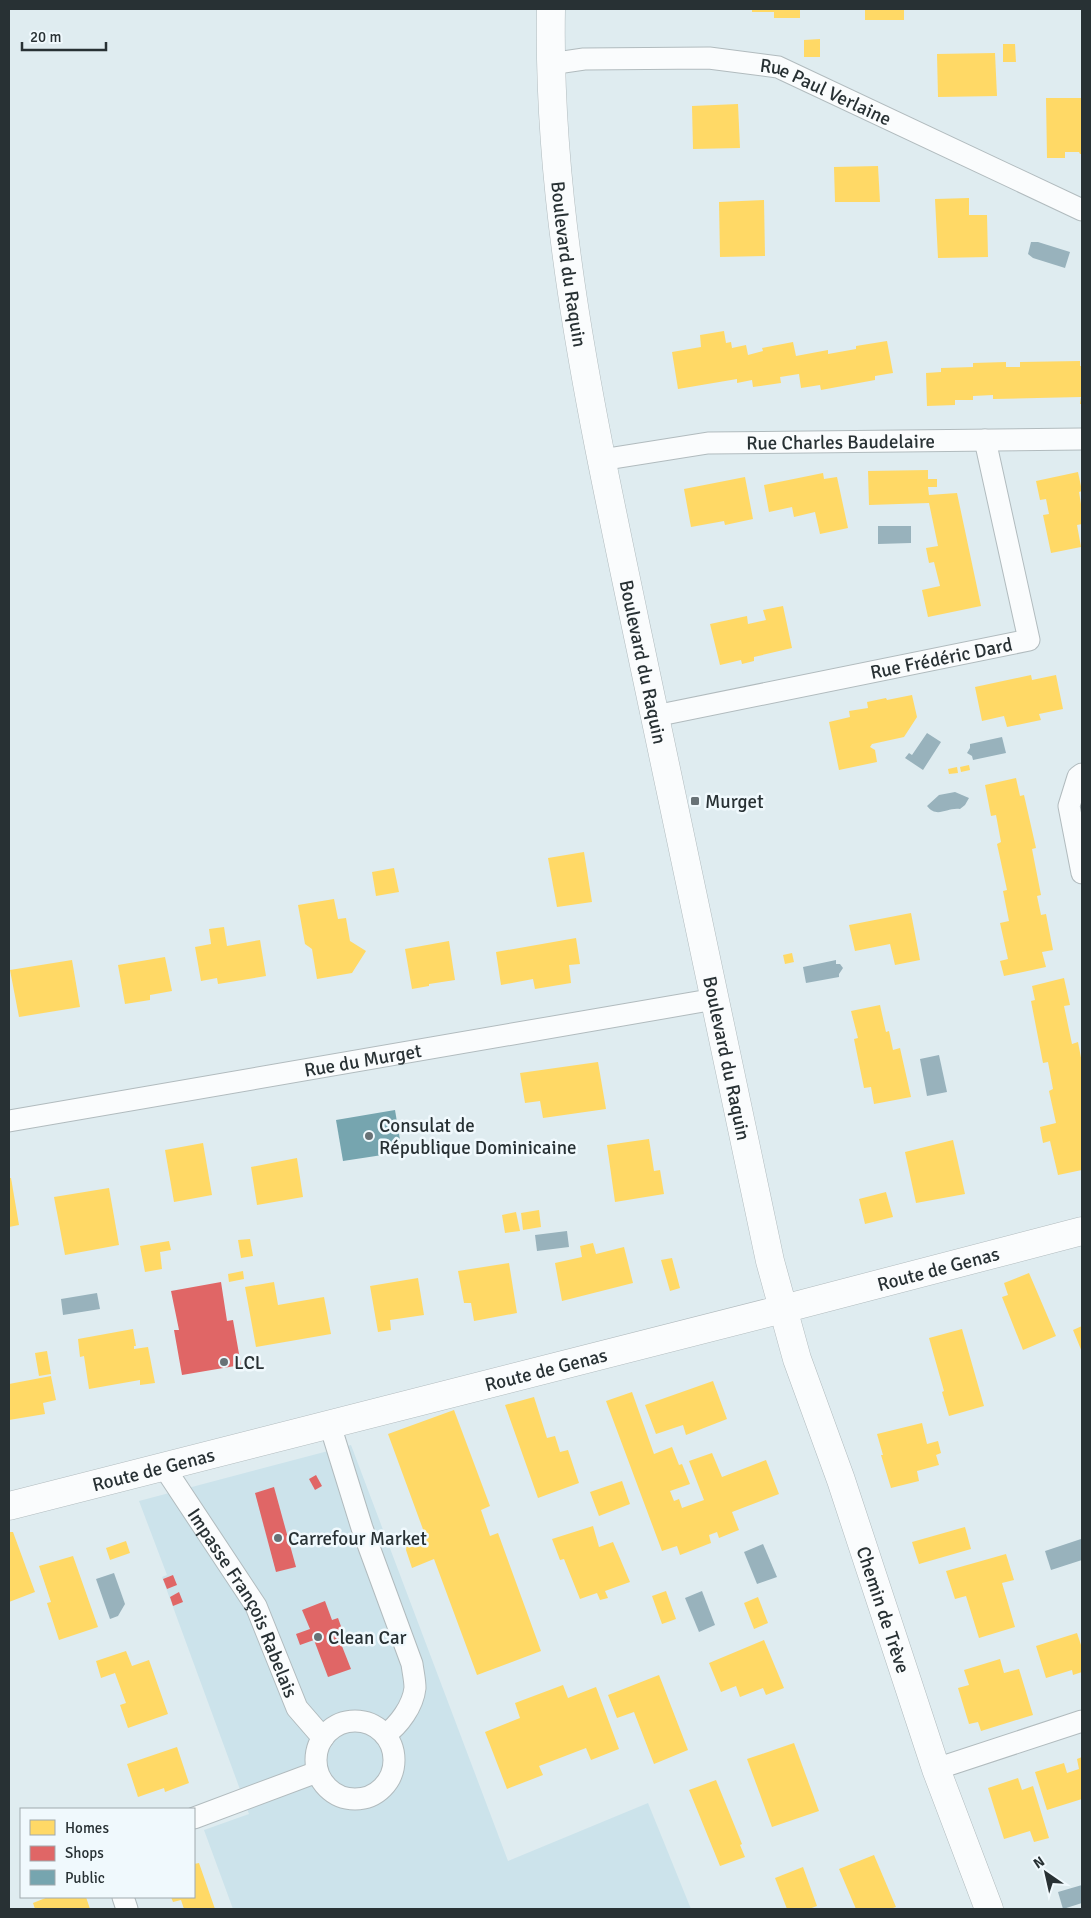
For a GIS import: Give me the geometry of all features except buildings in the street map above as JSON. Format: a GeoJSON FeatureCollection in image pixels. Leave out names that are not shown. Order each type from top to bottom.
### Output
{"type":"FeatureCollection","features":[{"type":"Feature","properties":{"kind":"street","name":"Boulevard du Raquin"},"geometry":{"type":"LineString","coordinates":[[551,9],[550,64],[556,165],[574,315],[601,460],[770,1261],[783,1309]]}},
{"type":"Feature","properties":{"kind":"street","name":"Rue Paul Verlaine"},"geometry":{"type":"LineString","coordinates":[[550,64],[584,59],[710,58],[778,67],[1082,210]]}},
{"type":"Feature","properties":{"kind":"street","name":"Rue Charles Baudelaire"},"geometry":{"type":"LineString","coordinates":[[601,460],[708,443],[1082,439]]}},
{"type":"Feature","properties":{"kind":"street","name":"Rue Frédéric Dard"},"geometry":{"type":"LineString","coordinates":[[655,716],[1029,640],[985,440]]}},
{"type":"Feature","properties":{"kind":"street"},"geometry":{"type":"LineString","coordinates":[[1082,774],[1078,777],[1069,806],[1082,873]]}},
{"type":"Feature","properties":{"kind":"street","name":"Rue du Murget"},"geometry":{"type":"LineString","coordinates":[[9,1121],[715,999]]}},
{"type":"Feature","properties":{"kind":"street","name":"Route de Genas"},"geometry":{"type":"LineString","coordinates":[[9,1506],[1082,1231]]}},
{"type":"Feature","properties":{"kind":"street","name":"Chemin de Trève"},"geometry":{"type":"LineString","coordinates":[[783,1309],[797,1359],[841,1480],[936,1769],[989,1909]]}},
{"type":"Feature","properties":{"kind":"street"},"geometry":{"type":"LineString","coordinates":[[330,1425],[362,1528],[412,1664],[415,1688],[412,1698],[394,1728],[385,1735]]}},
{"type":"Feature","properties":{"kind":"street","name":"Impasse François Rabelais"},"geometry":{"type":"LineString","coordinates":[[164,1467],[256,1606],[297,1708],[323,1738]]}},
{"type":"Feature","properties":{"kind":"street"},"geometry":{"type":"LineString","coordinates":[[357,1721],[377,1728],[385,1735],[391,1745],[394,1757],[393,1769],[388,1780],[380,1790],[370,1796],[358,1799],[345,1798],[333,1792],[324,1784],[317,1772],[317,1751],[323,1738],[336,1726],[346,1722],[357,1721]]}},
{"type":"Feature","properties":{"kind":"street"},"geometry":{"type":"LineString","coordinates":[[936,1769],[1082,1721]]}},
{"type":"Feature","properties":{"kind":"street"},"geometry":{"type":"LineString","coordinates":[[195,1818],[317,1772]]}},
{"type":"Feature","properties":{"kind":"shaded area"},"geometry":{"type":"Polygon","coordinates":[[[1031,242],[1038,242],[1070,252],[1065,268],[1033,258],[1028,254],[1031,242]]]}},
{"type":"Feature","properties":{"kind":"shaded area"},"geometry":{"type":"Polygon","coordinates":[[[878,526],[911,526],[911,543],[878,544],[878,526]]]}},
{"type":"Feature","properties":{"kind":"shaded area"},"geometry":{"type":"Polygon","coordinates":[[[927,733],[941,742],[923,770],[905,758],[909,753],[912,755],[927,733]]]}},
{"type":"Feature","properties":{"kind":"shaded area"},"geometry":{"type":"Polygon","coordinates":[[[1002,737],[1006,753],[973,760],[972,756],[967,753],[970,744],[1002,737]]]}},
{"type":"Feature","properties":{"kind":"shaded area"},"geometry":{"type":"Polygon","coordinates":[[[955,792],[969,798],[960,809],[935,812],[927,806],[939,795],[955,792]]]}},
{"type":"Feature","properties":{"kind":"shaded area"},"geometry":{"type":"Polygon","coordinates":[[[836,960],[836,964],[840,964],[843,968],[839,977],[806,983],[803,967],[836,960]]]}},
{"type":"Feature","properties":{"kind":"shaded area"},"geometry":{"type":"Polygon","coordinates":[[[939,1055],[947,1092],[927,1096],[920,1059],[939,1055]]]}},
{"type":"Feature","properties":{"kind":"shaded area"},"geometry":{"type":"Polygon","coordinates":[[[567,1231],[569,1247],[537,1251],[535,1235],[567,1231]]]}},
{"type":"Feature","properties":{"kind":"shaded area"},"geometry":{"type":"Polygon","coordinates":[[[97,1293],[100,1309],[63,1315],[61,1299],[97,1293]]]}},
{"type":"Feature","properties":{"kind":"shaded area"},"geometry":{"type":"Polygon","coordinates":[[[351,1445],[508,1861],[648,1803],[691,1909],[233,1909],[204,1830],[249,1814],[162,1577],[167,1575],[139,1501],[351,1445]]]}},
{"type":"Feature","properties":{"kind":"shaded area"},"geometry":{"type":"Polygon","coordinates":[[[1081,1539],[1082,1560],[1051,1570],[1045,1551],[1081,1539]]]}},
{"type":"Feature","properties":{"kind":"shaded area"},"geometry":{"type":"Polygon","coordinates":[[[763,1544],[777,1577],[757,1584],[744,1552],[763,1544]]]}},
{"type":"Feature","properties":{"kind":"shaded area"},"geometry":{"type":"Polygon","coordinates":[[[114,1573],[125,1604],[118,1616],[110,1619],[96,1579],[114,1573]]]}},
{"type":"Feature","properties":{"kind":"shaded area"},"geometry":{"type":"Polygon","coordinates":[[[702,1591],[715,1625],[699,1632],[685,1598],[702,1591]]]}},
{"type":"Feature","properties":{"kind":"shaded area"},"geometry":{"type":"Polygon","coordinates":[[[1082,1885],[1082,1903],[1063,1909],[1058,1892],[1082,1885]]]}},
{"type":"Feature","properties":{"kind":"place","name":"Murget"},"geometry":{"type":"Point","coordinates":[695,801]}},
{"type":"Feature","properties":{"kind":"place","name":"Consulat de République Dominicaine"},"geometry":{"type":"Point","coordinates":[369,1136]}},
{"type":"Feature","properties":{"kind":"place","name":"LCL"},"geometry":{"type":"Point","coordinates":[224,1362]}},
{"type":"Feature","properties":{"kind":"place","name":"Carrefour Market"},"geometry":{"type":"Point","coordinates":[278,1538]}},
{"type":"Feature","properties":{"kind":"place","name":"Clean Car"},"geometry":{"type":"Point","coordinates":[318,1637]}}]}
